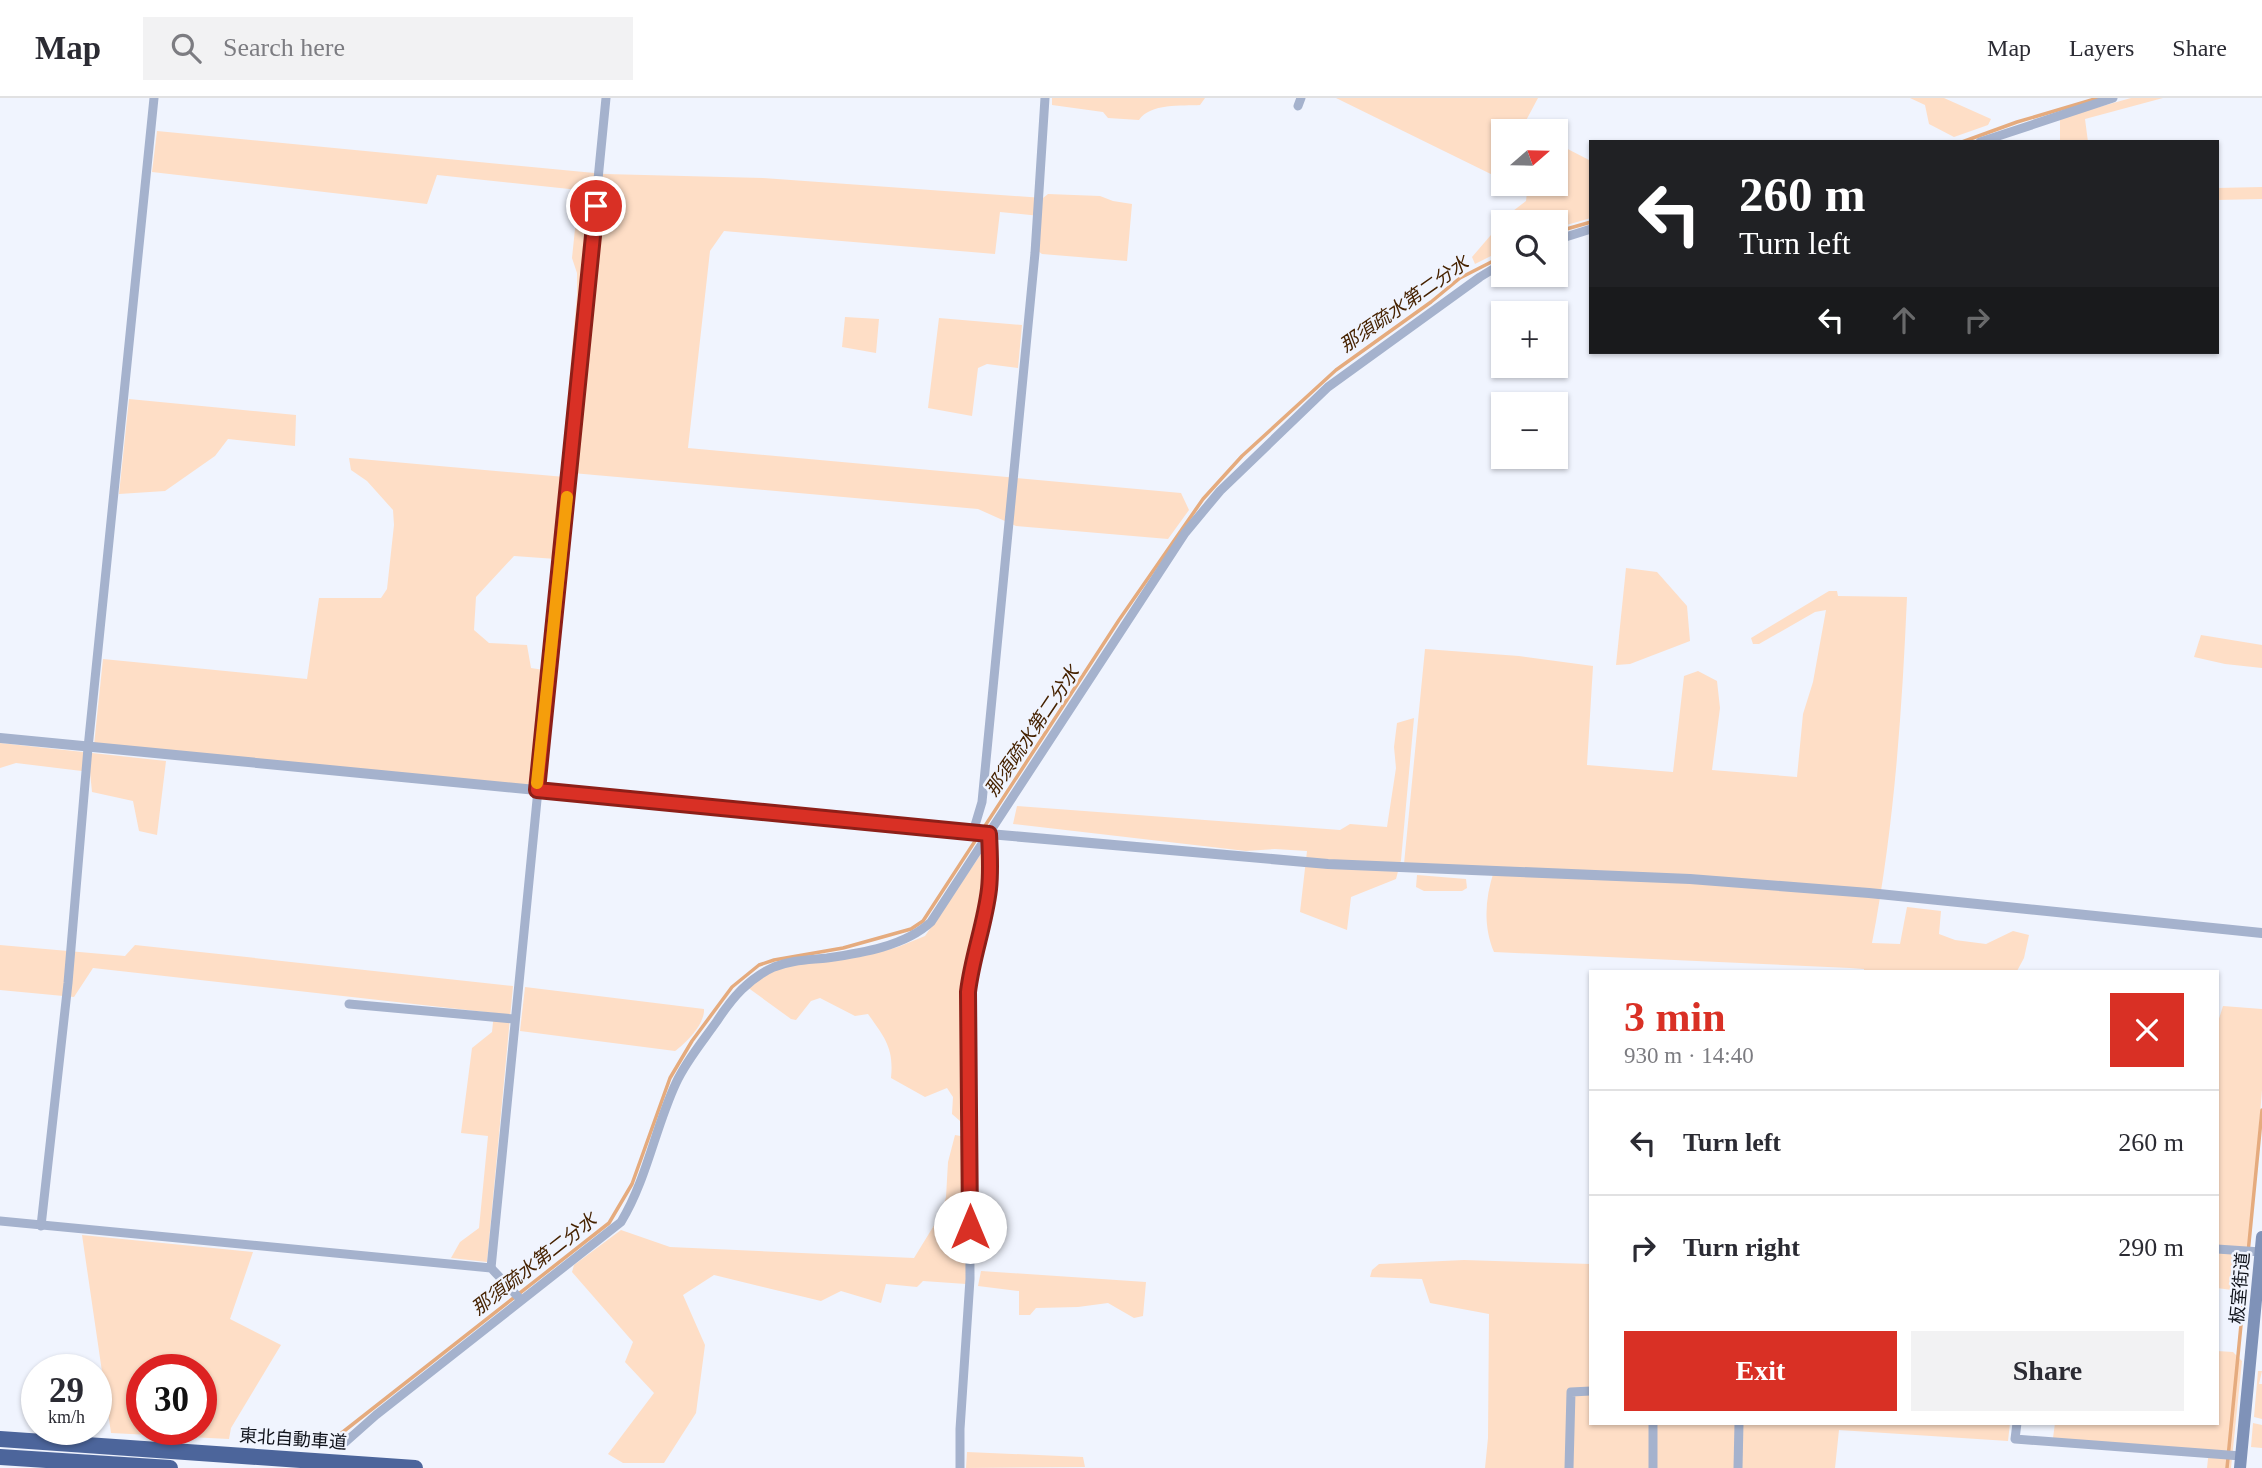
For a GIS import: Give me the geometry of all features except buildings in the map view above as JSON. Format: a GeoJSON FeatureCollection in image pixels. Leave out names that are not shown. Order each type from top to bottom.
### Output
{"type":"FeatureCollection","features":[{"type":"Feature","properties":{"kind":"highway","name":"東北自動車道"},"geometry":{"type":"LineString","coordinates":[[0,1439],[415,1468]]}},
{"type":"Feature","properties":{"kind":"highway"},"geometry":{"type":"LineString","coordinates":[[0,1457],[170,1468]]}},
{"type":"Feature","properties":{"kind":"main road","name":"板室街道"},"geometry":{"type":"LineString","coordinates":[[2241,1462],[2262,1237]]}},
{"type":"Feature","properties":{"kind":"street"},"geometry":{"type":"LineString","coordinates":[[41,1226],[68,982],[88,748],[154,98]]}},
{"type":"Feature","properties":{"kind":"street"},"geometry":{"type":"LineString","coordinates":[[491,1268],[606,98]]}},
{"type":"Feature","properties":{"kind":"street"},"geometry":{"type":"LineString","coordinates":[[973,832],[982,802],[1035,253],[1045,98]]}},
{"type":"Feature","properties":{"kind":"street"},"geometry":{"type":"LineString","coordinates":[[1986,140],[2113,98]]}},
{"type":"Feature","properties":{"kind":"street"},"geometry":{"type":"LineString","coordinates":[[1568,236],[1589,230]]}},
{"type":"Feature","properties":{"kind":"street"},"geometry":{"type":"LineString","coordinates":[[341,1446],[376,1415],[621,1222],[634,1197],[676,1083],[730,1002],[751,980],[776,967],[881,947],[921,931],[931,922],[1185,533],[1220,491],[1328,387],[1460,290],[1491,271]]}},
{"type":"Feature","properties":{"kind":"street"},"geometry":{"type":"LineString","coordinates":[[0,738],[989,834],[1358,866],[1690,879],[1869,893],[2262,933]]}},
{"type":"Feature","properties":{"kind":"street"},"geometry":{"type":"LineString","coordinates":[[960,1468],[970,1279],[968,992],[971,965],[989,891],[989,834]]}},
{"type":"Feature","properties":{"kind":"street"},"geometry":{"type":"LineString","coordinates":[[349,1004],[514,1019]]}},
{"type":"Feature","properties":{"kind":"street"},"geometry":{"type":"LineString","coordinates":[[0,1221],[491,1268],[521,1300]]}},
{"type":"Feature","properties":{"kind":"street"},"geometry":{"type":"LineString","coordinates":[[2219,1249],[2261,1252]]}},
{"type":"Feature","properties":{"kind":"street"},"geometry":{"type":"LineString","coordinates":[[1569,1468],[1571,1392],[1589,1391]]}},
{"type":"Feature","properties":{"kind":"street"},"geometry":{"type":"LineString","coordinates":[[1653,1425],[1653,1468]]}},
{"type":"Feature","properties":{"kind":"street"},"geometry":{"type":"LineString","coordinates":[[1738,1468],[1739,1425]]}},
{"type":"Feature","properties":{"kind":"street"},"geometry":{"type":"LineString","coordinates":[[2017,1425],[2015,1439],[2241,1462]]}},
{"type":"Feature","properties":{"kind":"shaded area"},"geometry":{"type":"Polygon","coordinates":[[[1052,98],[1205,98],[1200,105],[1158,108],[1139,120],[1108,118],[1103,112],[1052,105],[1052,98]]]}},
{"type":"Feature","properties":{"kind":"shaded area"},"geometry":{"type":"Polygon","coordinates":[[[1336,98],[1538,98],[1527,119],[1491,119],[1491,174],[1336,98]]]}},
{"type":"Feature","properties":{"kind":"shaded area"},"geometry":{"type":"Polygon","coordinates":[[[1910,98],[1944,98],[1991,119],[1988,125],[1954,137],[1929,124],[1925,105],[1910,98]]]}},
{"type":"Feature","properties":{"kind":"shaded area"},"geometry":{"type":"Polygon","coordinates":[[[2131,98],[2163,98],[2085,119],[2088,140],[2060,140],[2060,118],[2131,98]]]}},
{"type":"Feature","properties":{"kind":"shaded area"},"geometry":{"type":"Polygon","coordinates":[[[157,131],[605,174],[763,178],[1043,198],[1048,194],[1100,196],[1132,204],[1127,261],[1042,254],[1038,251],[1040,216],[1000,212],[995,254],[724,231],[710,251],[688,448],[1181,493],[1189,510],[1168,539],[1016,526],[978,509],[561,472],[577,295],[577,273],[572,258],[579,190],[437,175],[427,204],[152,172],[157,131]]]}},
{"type":"Feature","properties":{"kind":"shaded area"},"geometry":{"type":"Polygon","coordinates":[[[1568,149],[1589,160],[1589,219],[1568,225],[1568,210],[1514,210],[1526,201],[1527,196],[1568,196],[1568,149]]]}},
{"type":"Feature","properties":{"kind":"shaded area"},"geometry":{"type":"Polygon","coordinates":[[[2262,187],[2262,199],[2219,200],[2219,188],[2262,187]]]}},
{"type":"Feature","properties":{"kind":"shaded area"},"geometry":{"type":"Polygon","coordinates":[[[1491,235],[1491,256],[1475,264],[1472,257],[1491,235]]]}},
{"type":"Feature","properties":{"kind":"shaded area"},"geometry":{"type":"Polygon","coordinates":[[[845,317],[879,319],[876,353],[842,347],[845,317]]]}},
{"type":"Feature","properties":{"kind":"shaded area"},"geometry":{"type":"Polygon","coordinates":[[[939,318],[1022,325],[1018,368],[987,364],[978,368],[972,416],[928,408],[939,318]]]}},
{"type":"Feature","properties":{"kind":"shaded area"},"geometry":{"type":"Polygon","coordinates":[[[129,399],[296,415],[295,446],[228,439],[215,456],[165,491],[119,494],[129,399]]]}},
{"type":"Feature","properties":{"kind":"shaded area"},"geometry":{"type":"Polygon","coordinates":[[[349,458],[565,477],[556,559],[514,556],[476,597],[474,630],[489,643],[527,645],[531,668],[544,670],[533,779],[527,785],[94,745],[103,659],[307,679],[319,598],[381,598],[387,589],[394,525],[393,510],[367,481],[351,470],[349,458]]]}},
{"type":"Feature","properties":{"kind":"shaded area"},"geometry":{"type":"Polygon","coordinates":[[[1626,568],[1657,572],[1687,606],[1690,641],[1630,664],[1616,665],[1626,568]]]}},
{"type":"Feature","properties":{"kind":"shaded area"},"geometry":{"type":"Polygon","coordinates":[[[1829,591],[1837,591],[1838,596],[1907,597],[1896,770],[1872,943],[1900,944],[1907,907],[1941,911],[1939,934],[1955,940],[1986,944],[2013,931],[2029,935],[2024,958],[2018,970],[1864,970],[1494,952],[1486,912],[1494,871],[1404,864],[1425,649],[1519,656],[1593,666],[1587,765],[1673,772],[1684,676],[1698,671],[1717,681],[1720,708],[1712,770],[1797,777],[1803,714],[1813,682],[1826,610],[1815,612],[1759,644],[1753,644],[1751,638],[1829,591]]]}},
{"type":"Feature","properties":{"kind":"shaded area"},"geometry":{"type":"Polygon","coordinates":[[[2201,635],[2262,645],[2262,668],[2194,657],[2201,635]]]}},
{"type":"Feature","properties":{"kind":"shaded area"},"geometry":{"type":"Polygon","coordinates":[[[1414,718],[1401,860],[1396,879],[1351,897],[1347,930],[1300,912],[1307,851],[1246,851],[1013,824],[1017,806],[1340,830],[1350,824],[1387,827],[1396,768],[1394,747],[1397,723],[1414,718]]]}},
{"type":"Feature","properties":{"kind":"shaded area"},"geometry":{"type":"Polygon","coordinates":[[[0,743],[166,761],[157,835],[139,831],[133,801],[92,792],[90,772],[16,763],[0,768],[0,743]]]}},
{"type":"Feature","properties":{"kind":"shaded area"},"geometry":{"type":"Polygon","coordinates":[[[986,853],[986,892],[969,965],[966,1118],[960,1121],[952,1114],[953,1097],[947,1088],[925,1097],[891,1078],[890,1051],[868,1014],[855,1016],[820,998],[811,1001],[796,1020],[791,1019],[747,987],[780,967],[861,956],[898,947],[925,936],[981,854],[986,853]]]}},
{"type":"Feature","properties":{"kind":"shaded area"},"geometry":{"type":"Polygon","coordinates":[[[1417,875],[1466,879],[1467,888],[1462,891],[1424,891],[1416,887],[1417,875]]]}},
{"type":"Feature","properties":{"kind":"shaded area"},"geometry":{"type":"Polygon","coordinates":[[[0,945],[125,956],[135,945],[513,986],[487,1262],[451,1258],[460,1242],[479,1228],[488,1136],[461,1133],[472,1048],[492,1032],[494,1013],[93,968],[74,997],[0,990],[0,945]]]}},
{"type":"Feature","properties":{"kind":"shaded area"},"geometry":{"type":"Polygon","coordinates":[[[525,987],[704,1009],[694,1033],[675,1051],[520,1031],[525,987]]]}},
{"type":"Feature","properties":{"kind":"shaded area"},"geometry":{"type":"Polygon","coordinates":[[[2223,1006],[2262,1009],[2262,1090],[2246,1292],[2219,1288],[2219,1019],[2223,1006]]]}},
{"type":"Feature","properties":{"kind":"shaded area"},"geometry":{"type":"Polygon","coordinates":[[[955,1135],[966,1137],[966,1284],[923,1281],[917,1287],[886,1284],[881,1303],[841,1291],[821,1301],[714,1275],[683,1295],[705,1345],[696,1413],[664,1463],[623,1463],[608,1454],[654,1393],[625,1362],[633,1342],[572,1272],[574,1265],[621,1230],[670,1247],[914,1258],[941,1214],[946,1197],[948,1162],[955,1135]]]}},
{"type":"Feature","properties":{"kind":"shaded area"},"geometry":{"type":"Polygon","coordinates":[[[82,1235],[253,1252],[230,1319],[281,1345],[231,1428],[229,1439],[217,1438],[217,1354],[126,1354],[126,1434],[112,1433],[112,1354],[99,1354],[82,1235]]]}},
{"type":"Feature","properties":{"kind":"shaded area"},"geometry":{"type":"Polygon","coordinates":[[[1464,1260],[1589,1264],[1589,1425],[2010,1425],[2008,1441],[1839,1430],[1835,1468],[1485,1468],[1488,1438],[1489,1314],[1430,1303],[1422,1279],[1370,1277],[1372,1270],[1379,1264],[1464,1260]]]}},
{"type":"Feature","properties":{"kind":"shaded area"},"geometry":{"type":"Polygon","coordinates":[[[981,1271],[1146,1282],[1143,1316],[1134,1318],[1108,1303],[1036,1308],[1030,1315],[1019,1315],[1019,1291],[978,1286],[981,1271]]]}},
{"type":"Feature","properties":{"kind":"shaded area"},"geometry":{"type":"Polygon","coordinates":[[[2219,1351],[2233,1352],[2242,1361],[2231,1468],[2207,1468],[2209,1450],[2053,1438],[2055,1425],[2219,1425],[2219,1351]]]}},
{"type":"Feature","properties":{"kind":"shaded area"},"geometry":{"type":"Polygon","coordinates":[[[2258,1371],[2262,1371],[2259,1384],[2262,1384],[2262,1419],[2254,1417],[2258,1371]]]}},
{"type":"Feature","properties":{"kind":"shaded area"},"geometry":{"type":"Polygon","coordinates":[[[2253,1423],[2262,1425],[2262,1448],[2251,1447],[2253,1423]]]}},
{"type":"Feature","properties":{"kind":"shaded area"},"geometry":{"type":"Polygon","coordinates":[[[967,1452],[1083,1457],[1085,1467],[966,1468],[967,1452]]]}},
{"type":"Feature","properties":{"kind":"waterway","name":"那須疏水第二分水"},"geometry":{"type":"LineString","coordinates":[[1968,140],[2098,98]]}},
{"type":"Feature","properties":{"kind":"waterway","name":"那須疏水第二分水"},"geometry":{"type":"LineString","coordinates":[[1568,229],[1589,223]]}},
{"type":"Feature","properties":{"kind":"waterway","name":"那須疏水第二分水"},"geometry":{"type":"LineString","coordinates":[[325,1446],[609,1223],[632,1184],[670,1078],[692,1041],[732,987],[759,965],[843,948],[911,929],[923,921],[1119,620],[1203,499],[1242,456],[1336,370],[1460,278],[1491,262]]}},
{"type":"Feature","properties":{"kind":"waterway"},"geometry":{"type":"LineString","coordinates":[[2227,1468],[2262,1110]]}},
{"type":"Feature","properties":{"kind":"slow traffic"},"geometry":{"type":"LineString","coordinates":[[537,783],[567,497]]}},
{"type":"Feature","properties":{"kind":"route"},"geometry":{"type":"LineString","coordinates":[[596,206],[537,790],[989,834],[989,891],[971,965],[968,992],[970,1227]]}}]}
